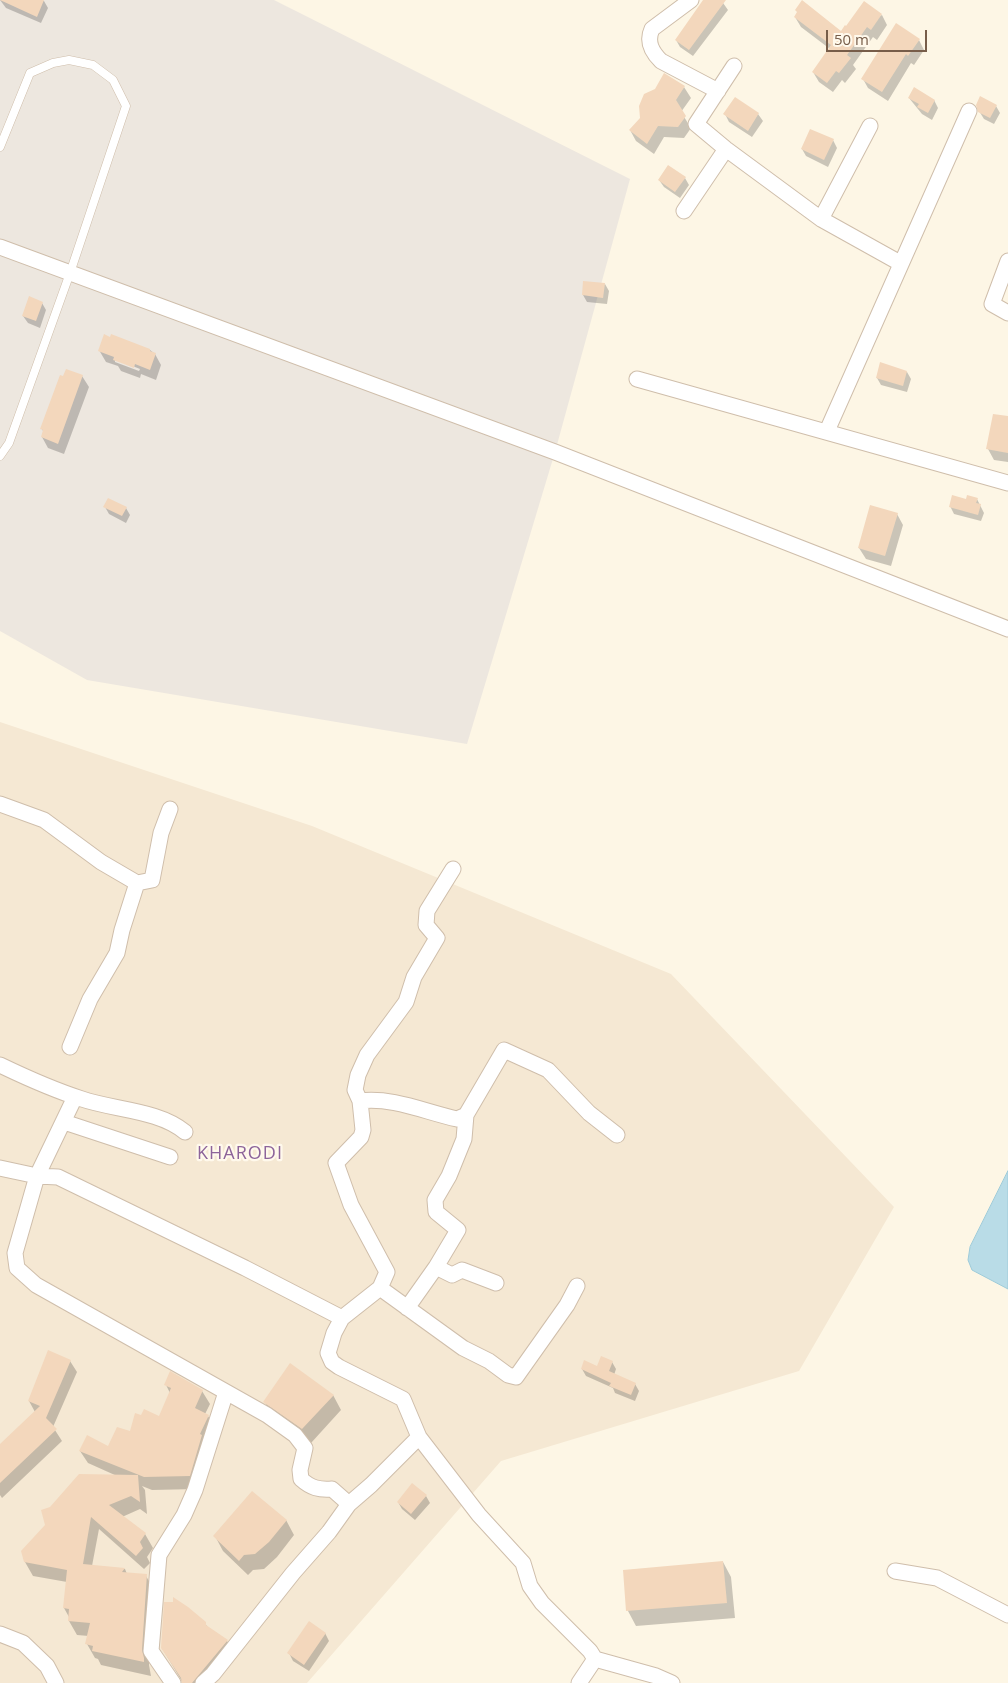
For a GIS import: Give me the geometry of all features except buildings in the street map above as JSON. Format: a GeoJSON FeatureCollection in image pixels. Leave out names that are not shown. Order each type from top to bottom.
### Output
{"type":"FeatureCollection","features":[{"type":"Feature","properties":{"kind":"street"},"geometry":{"type":"LineString","coordinates":[[691,0],[652,29],[650,42],[654,53],[661,61],[718,91]]}},
{"type":"Feature","properties":{"kind":"street"},"geometry":{"type":"LineString","coordinates":[[734,66],[696,124],[726,149],[821,219],[900,263]]}},
{"type":"Feature","properties":{"kind":"street"},"geometry":{"type":"LineString","coordinates":[[827,431],[969,111]]}},
{"type":"Feature","properties":{"kind":"street"},"geometry":{"type":"LineString","coordinates":[[821,219],[870,126]]}},
{"type":"Feature","properties":{"kind":"street"},"geometry":{"type":"LineString","coordinates":[[684,211],[726,149]]}},
{"type":"Feature","properties":{"kind":"street"},"geometry":{"type":"LineString","coordinates":[[0,247],[555,452],[1008,629]]}},
{"type":"Feature","properties":{"kind":"street"},"geometry":{"type":"LineString","coordinates":[[1008,261],[992,304],[1008,313]]}},
{"type":"Feature","properties":{"kind":"street"},"geometry":{"type":"LineString","coordinates":[[637,379],[1008,483]]}},
{"type":"Feature","properties":{"kind":"street"},"geometry":{"type":"LineString","coordinates":[[0,804],[44,820],[101,862],[137,883],[152,880],[161,833],[170,810]]}},
{"type":"Feature","properties":{"kind":"street"},"geometry":{"type":"LineString","coordinates":[[453,869],[427,911],[426,925],[436,938],[414,977],[406,1002],[367,1055],[358,1075],[355,1090],[360,1101],[363,1130],[361,1137],[336,1163],[351,1205],[387,1272],[380,1288],[342,1318],[334,1333],[328,1353],[332,1362],[340,1367],[403,1398],[419,1437],[479,1514],[523,1563],[530,1586],[542,1603],[590,1651],[595,1659],[655,1680],[672,1683]]}},
{"type":"Feature","properties":{"kind":"street"},"geometry":{"type":"LineString","coordinates":[[70,1047],[90,999],[117,953],[122,930],[131,908],[137,883]]}},
{"type":"Feature","properties":{"kind":"street"},"geometry":{"type":"LineString","coordinates":[[407,1308],[436,1267],[458,1230],[436,1212],[435,1200],[464,1140],[466,1115],[504,1050],[548,1070],[589,1113],[617,1135]]}},
{"type":"Feature","properties":{"kind":"street"},"geometry":{"type":"LineString","coordinates":[[0,1065],[75,1096],[162,1119],[175,1124],[185,1132]]}},
{"type":"Feature","properties":{"kind":"street"},"geometry":{"type":"LineString","coordinates":[[75,1096],[37,1176],[15,1253],[17,1268],[36,1285],[53,1295],[267,1415],[295,1435],[305,1448],[300,1470],[301,1479],[310,1487],[322,1490],[332,1489],[349,1504]]}},
{"type":"Feature","properties":{"kind":"street"},"geometry":{"type":"LineString","coordinates":[[360,1101],[373,1099],[391,1102],[457,1119],[466,1115]]}},
{"type":"Feature","properties":{"kind":"street"},"geometry":{"type":"LineString","coordinates":[[64,1122],[170,1157]]}},
{"type":"Feature","properties":{"kind":"street"},"geometry":{"type":"LineString","coordinates":[[0,1168],[37,1176],[58,1177],[245,1268],[342,1318]]}},
{"type":"Feature","properties":{"kind":"street"},"geometry":{"type":"LineString","coordinates":[[436,1267],[452,1275],[462,1270],[496,1283]]}},
{"type":"Feature","properties":{"kind":"street"},"geometry":{"type":"LineString","coordinates":[[380,1288],[462,1348],[489,1361],[508,1375],[516,1377],[577,1286]]}},
{"type":"Feature","properties":{"kind":"street"},"geometry":{"type":"LineString","coordinates":[[173,1683],[151,1651],[158,1556],[184,1515],[226,1392]]}},
{"type":"Feature","properties":{"kind":"street"},"geometry":{"type":"LineString","coordinates":[[203,1683],[214,1674],[293,1573],[329,1532],[349,1504],[419,1437]]}},
{"type":"Feature","properties":{"kind":"street"},"geometry":{"type":"LineString","coordinates":[[895,1570],[937,1578],[1008,1615]]}},
{"type":"Feature","properties":{"kind":"street"},"geometry":{"type":"LineString","coordinates":[[0,1634],[23,1643],[47,1666],[56,1683]]}},
{"type":"Feature","properties":{"kind":"street"},"geometry":{"type":"LineString","coordinates":[[579,1683],[595,1659]]}},
{"type":"Feature","properties":{"kind":"lane"},"geometry":{"type":"LineString","coordinates":[[0,147],[30,73],[53,63],[69,60],[93,66],[113,80],[126,106],[70,272],[9,443],[0,456]]}},
{"type":"Feature","properties":{"kind":"shaded area"},"geometry":{"type":"Polygon","coordinates":[[[0,0],[274,0],[630,179],[555,452],[467,744],[87,680],[0,631],[0,0]]]}},
{"type":"Feature","properties":{"kind":"shaded area"},"geometry":{"type":"Polygon","coordinates":[[[0,722],[312,826],[671,974],[894,1207],[799,1371],[501,1461],[307,1683],[0,1683],[0,722]]]}},
{"type":"Feature","properties":{"kind":"water"},"geometry":{"type":"Polygon","coordinates":[[[1008,1171],[1008,1289],[972,1270],[968,1260],[970,1247],[1008,1171]]]}},
{"type":"Feature","properties":{"kind":"district","name":"KHARODI"},"geometry":{"type":"Point","coordinates":[240,1154]}}]}
